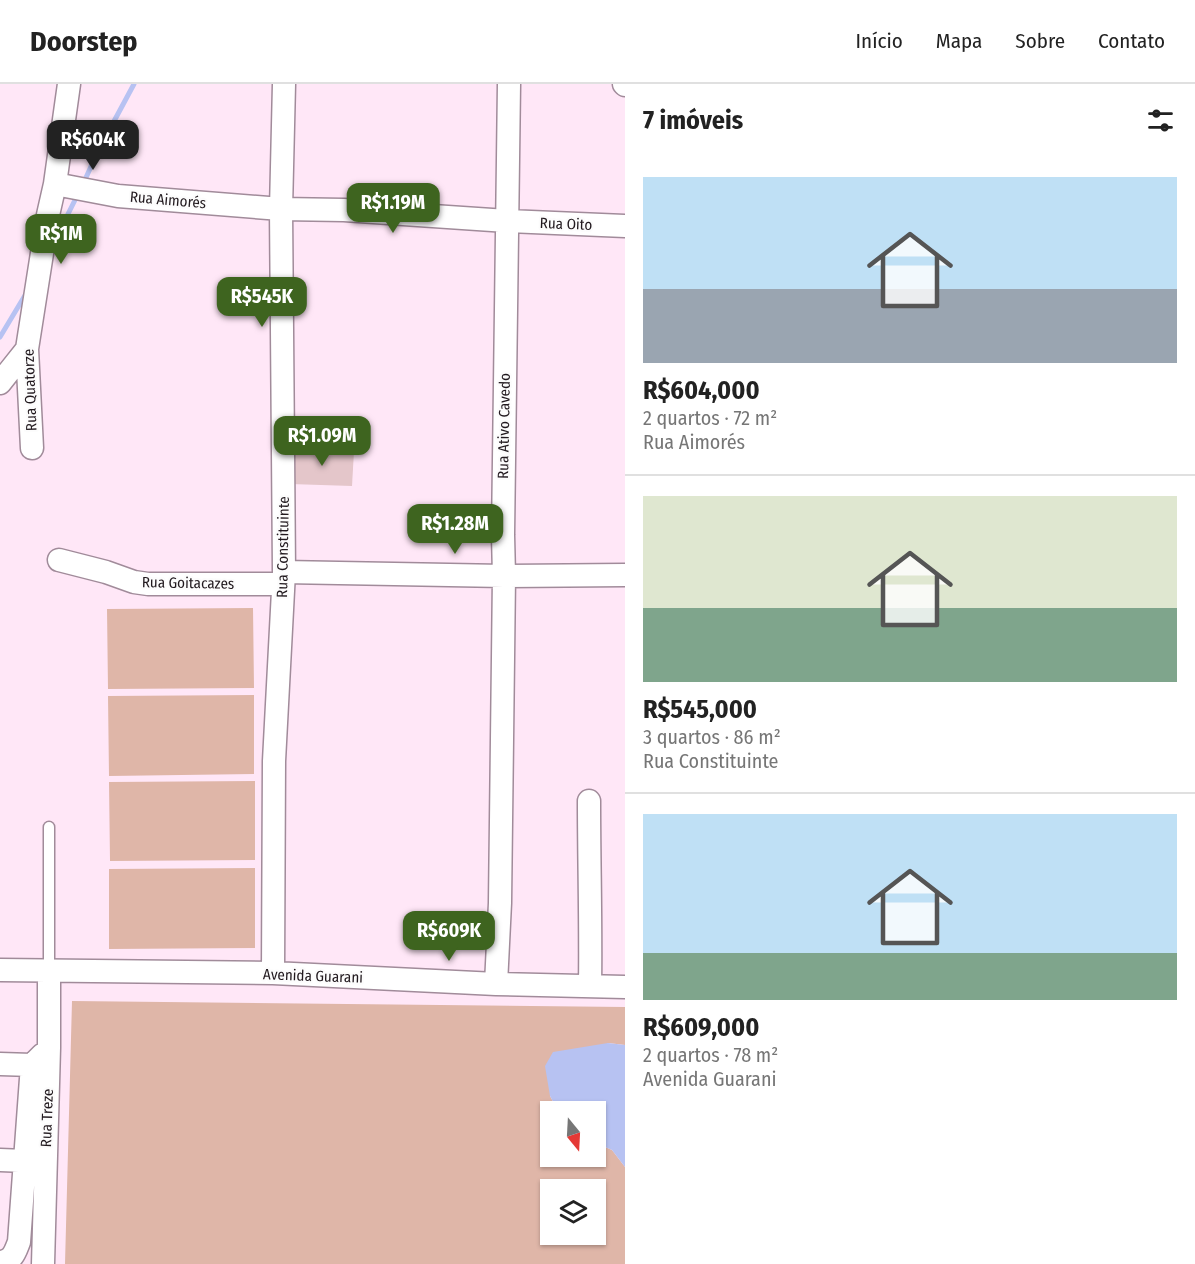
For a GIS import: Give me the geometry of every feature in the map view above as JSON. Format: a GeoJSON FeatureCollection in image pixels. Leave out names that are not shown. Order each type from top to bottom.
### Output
{"type":"FeatureCollection","features":[{"type":"Feature","properties":{"kind":"street","name":"Rua Quatorze"},"geometry":{"type":"LineString","coordinates":[[32,448],[27,349],[48,215],[64,186],[69,84]]}},
{"type":"Feature","properties":{"kind":"street","name":"Rua Constituinte"},"geometry":{"type":"LineString","coordinates":[[273,973],[274,761],[284,578],[281,209],[284,84]]}},
{"type":"Feature","properties":{"kind":"street","name":"Rua Ativo Cavedo"},"geometry":{"type":"LineString","coordinates":[[496,984],[500,903],[504,576],[502,535],[509,84]]}},
{"type":"Feature","properties":{"kind":"street","name":"Rua Aimorés"},"geometry":{"type":"LineString","coordinates":[[64,186],[107,194],[281,209],[344,210],[507,221]]}},
{"type":"Feature","properties":{"kind":"street","name":"Rua Oito"},"geometry":{"type":"LineString","coordinates":[[507,221],[625,226]]}},
{"type":"Feature","properties":{"kind":"street"},"geometry":{"type":"LineString","coordinates":[[0,383],[27,349]]}},
{"type":"Feature","properties":{"kind":"street","name":"Rua Goitacazes"},"geometry":{"type":"LineString","coordinates":[[59,560],[148,584],[284,578],[625,575]]}},
{"type":"Feature","properties":{"kind":"street"},"geometry":{"type":"LineString","coordinates":[[589,801],[590,986]]}},
{"type":"Feature","properties":{"kind":"street","name":"Avenida Guarani"},"geometry":{"type":"LineString","coordinates":[[0,970],[273,973],[496,984],[625,987]]}},
{"type":"Feature","properties":{"kind":"street","name":"Rua Treze"},"geometry":{"type":"LineString","coordinates":[[43,1264],[49,971]]}},
{"type":"Feature","properties":{"kind":"street"},"geometry":{"type":"LineString","coordinates":[[0,1262],[9,1260],[15,1254],[19,1242],[32,1065],[49,1048]]}},
{"type":"Feature","properties":{"kind":"street"},"geometry":{"type":"LineString","coordinates":[[0,1064],[32,1065]]}},
{"type":"Feature","properties":{"kind":"street"},"geometry":{"type":"LineString","coordinates":[[0,1160],[25,1161]]}},
{"type":"Feature","properties":{"kind":"lane"},"geometry":{"type":"LineString","coordinates":[[49,827],[49,971]]}},
{"type":"Feature","properties":{"kind":"shaded area"},"geometry":{"type":"Polygon","coordinates":[[[253,608],[254,688],[108,689],[107,609],[253,608]]]}},
{"type":"Feature","properties":{"kind":"shaded area"},"geometry":{"type":"Polygon","coordinates":[[[254,695],[254,774],[109,776],[108,696],[254,695]]]}},
{"type":"Feature","properties":{"kind":"shaded area"},"geometry":{"type":"Polygon","coordinates":[[[255,781],[255,860],[110,861],[109,782],[255,781]]]}},
{"type":"Feature","properties":{"kind":"shaded area"},"geometry":{"type":"Polygon","coordinates":[[[255,868],[255,948],[109,949],[109,869],[255,868]]]}},
{"type":"Feature","properties":{"kind":"shaded area"},"geometry":{"type":"Polygon","coordinates":[[[72,1001],[625,1007],[625,1045],[608,1043],[550,1096],[553,1101],[540,1101],[540,1167],[606,1167],[606,1147],[612,1150],[625,1167],[625,1264],[65,1264],[72,1001]]]}},
{"type":"Feature","properties":{"kind":"water"},"geometry":{"type":"Polygon","coordinates":[[[608,1043],[625,1045],[625,1167],[612,1150],[606,1147],[606,1101],[553,1101],[545,1066],[553,1052],[608,1043]]]}},
{"type":"Feature","properties":{"kind":"building"},"geometry":{"type":"Polygon","coordinates":[[[291,448],[354,451],[352,486],[290,484],[291,448]]]}},
{"type":"Feature","properties":{"kind":"waterway"},"geometry":{"type":"LineString","coordinates":[[84,182],[134,84]]}},
{"type":"Feature","properties":{"kind":"waterway"},"geometry":{"type":"LineString","coordinates":[[53,244],[78,194]]}},
{"type":"Feature","properties":{"kind":"waterway"},"geometry":{"type":"LineString","coordinates":[[0,337],[27,292]]}}]}
